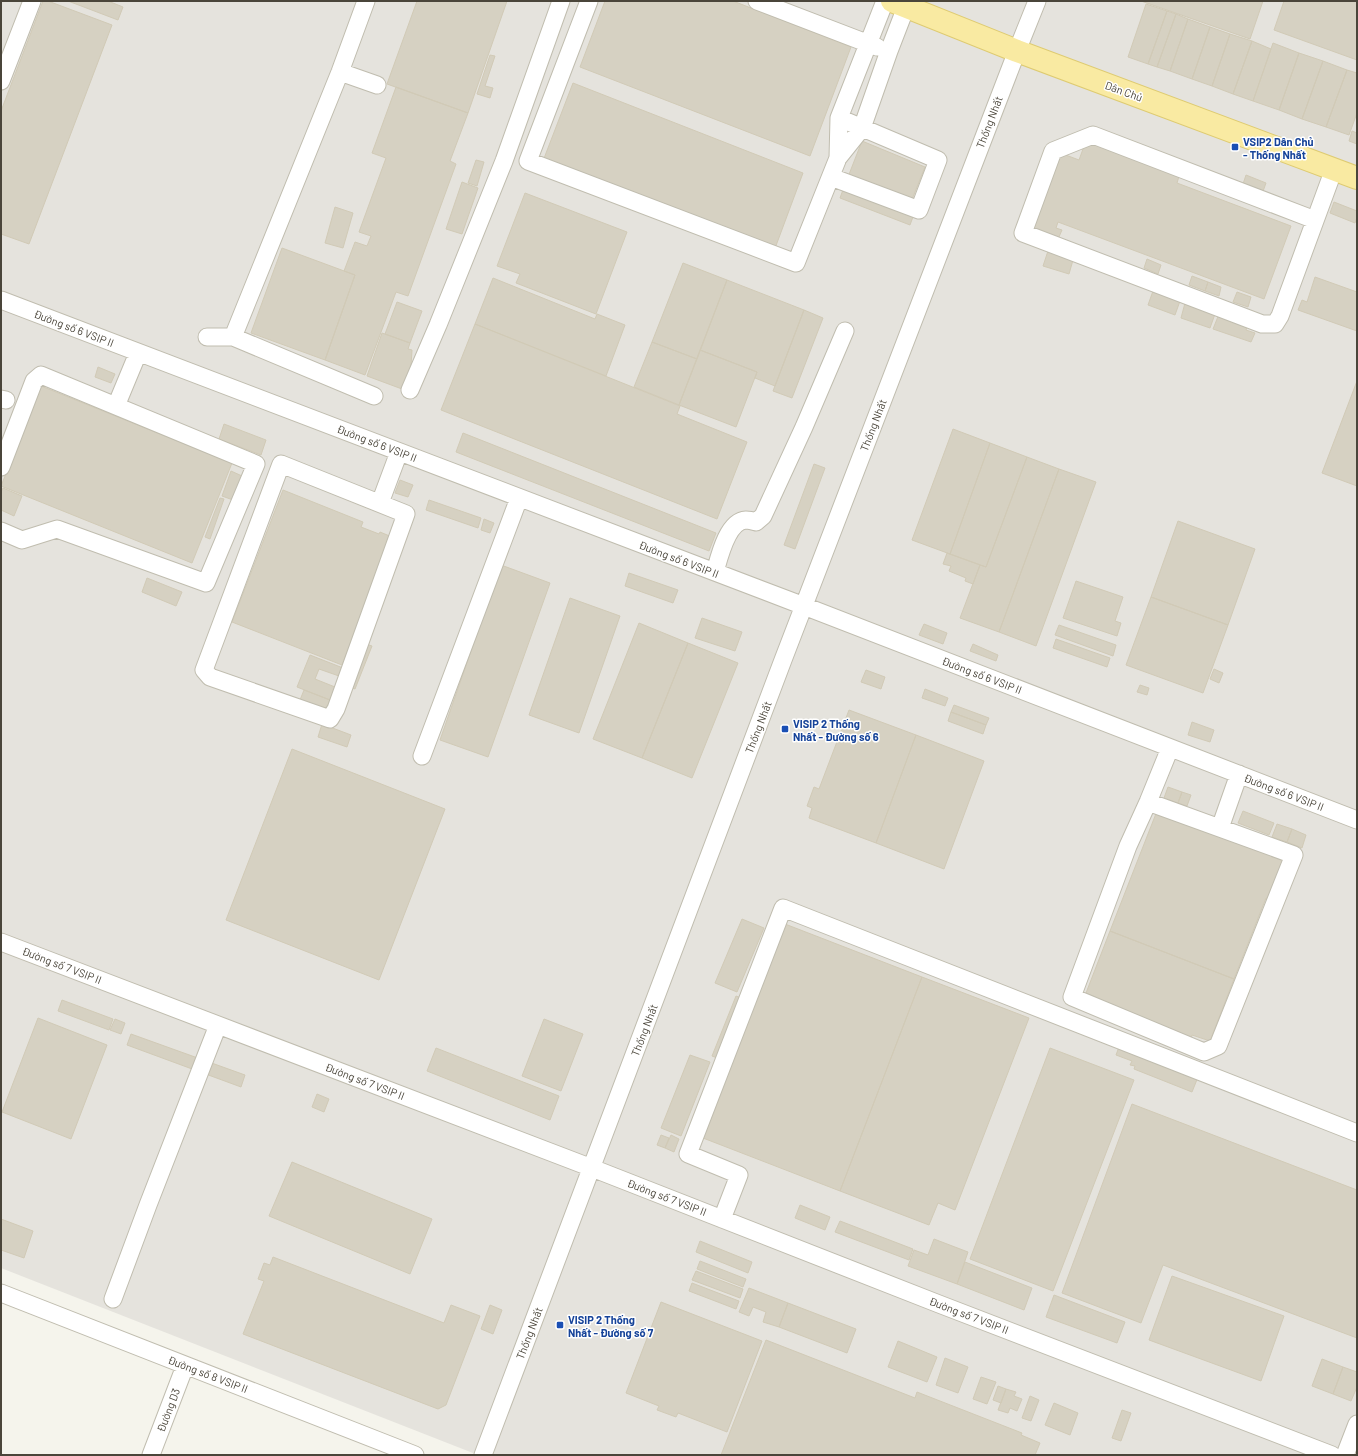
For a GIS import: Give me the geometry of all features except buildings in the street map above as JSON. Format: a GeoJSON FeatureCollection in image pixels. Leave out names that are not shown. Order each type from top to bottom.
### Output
{"type":"FeatureCollection","features":[{"type":"Feature","properties":{"kind":"main road","name":"Dân Chủ"},"geometry":{"type":"LineString","coordinates":[[899,4],[1017,51],[1357,178]]}},
{"type":"Feature","properties":{"kind":"street"},"geometry":{"type":"LineString","coordinates":[[1,81],[32,1]]}},
{"type":"Feature","properties":{"kind":"street"},"geometry":{"type":"LineString","coordinates":[[233,337],[340,72],[366,1]]}},
{"type":"Feature","properties":{"kind":"street"},"geometry":{"type":"LineString","coordinates":[[410,390],[438,325],[504,161],[561,1]]}},
{"type":"Feature","properties":{"kind":"street"},"geometry":{"type":"LineString","coordinates":[[589,1],[528,161],[796,263],[838,158],[862,128],[889,51],[899,4]]}},
{"type":"Feature","properties":{"kind":"street"},"geometry":{"type":"LineString","coordinates":[[757,1],[867,44],[889,51]]}},
{"type":"Feature","properties":{"kind":"street"},"geometry":{"type":"LineString","coordinates":[[838,158],[839,118],[885,1]]}},
{"type":"Feature","properties":{"kind":"street","name":"Thống Nhất"},"geometry":{"type":"LineString","coordinates":[[483,1455],[804,606],[1037,1]]}},
{"type":"Feature","properties":{"kind":"street"},"geometry":{"type":"LineString","coordinates":[[340,72],[377,85]]}},
{"type":"Feature","properties":{"kind":"street"},"geometry":{"type":"LineString","coordinates":[[831,177],[918,210],[938,160],[839,118]]}},
{"type":"Feature","properties":{"kind":"street"},"geometry":{"type":"LineString","coordinates":[[1315,220],[1093,135],[1053,151],[1022,233],[1262,324],[1275,324],[1280,316],[1334,169]]}},
{"type":"Feature","properties":{"kind":"street","name":"Đường số 6 VSIP II"},"geometry":{"type":"LineString","coordinates":[[1,300],[804,606],[1357,820]]}},
{"type":"Feature","properties":{"kind":"street"},"geometry":{"type":"LineString","coordinates":[[714,572],[726,539],[733,528],[739,522],[746,520],[756,522],[763,516],[804,427],[845,331]]}},
{"type":"Feature","properties":{"kind":"street"},"geometry":{"type":"LineString","coordinates":[[208,337],[233,337],[374,396]]}},
{"type":"Feature","properties":{"kind":"street"},"geometry":{"type":"LineString","coordinates":[[116,406],[138,353]]}},
{"type":"Feature","properties":{"kind":"street"},"geometry":{"type":"LineString","coordinates":[[1,468],[34,381],[41,374],[256,464],[206,583],[57,529],[22,540],[1,531]]}},
{"type":"Feature","properties":{"kind":"street"},"geometry":{"type":"LineString","coordinates":[[380,503],[399,452]]}},
{"type":"Feature","properties":{"kind":"street"},"geometry":{"type":"LineString","coordinates":[[281,464],[380,503],[406,514],[336,709],[330,719],[210,677],[204,670],[281,464]]}},
{"type":"Feature","properties":{"kind":"street"},"geometry":{"type":"LineString","coordinates":[[422,756],[519,498]]}},
{"type":"Feature","properties":{"kind":"street"},"geometry":{"type":"LineString","coordinates":[[1148,802],[1294,855],[1218,1046],[1204,1052],[1072,997],[1128,846],[1170,748]]}},
{"type":"Feature","properties":{"kind":"street"},"geometry":{"type":"LineString","coordinates":[[1220,828],[1239,774]]}},
{"type":"Feature","properties":{"kind":"street"},"geometry":{"type":"LineString","coordinates":[[722,1219],[739,1174],[688,1154],[783,908],[1357,1134]]}},
{"type":"Feature","properties":{"kind":"street","name":"Đường số 7 VSIP II"},"geometry":{"type":"LineString","coordinates":[[1,942],[592,1168],[947,1307],[1332,1455]]}},
{"type":"Feature","properties":{"kind":"street"},"geometry":{"type":"LineString","coordinates":[[113,1299],[218,1025]]}},
{"type":"Feature","properties":{"kind":"street","name":"Đường số 8 VSIP II"},"geometry":{"type":"LineString","coordinates":[[1,1294],[415,1455]]}},
{"type":"Feature","properties":{"kind":"street","name":"Đường D3"},"geometry":{"type":"LineString","coordinates":[[151,1455],[185,1366]]}},
{"type":"Feature","properties":{"kind":"street"},"geometry":{"type":"LineString","coordinates":[[1345,1455],[1357,1424]]}},
{"type":"Feature","properties":{"kind":"shaded area"},"geometry":{"type":"Polygon","coordinates":[[[1,1],[1357,1],[1357,1455],[478,1455],[1,1268],[1,1]]]}},
{"type":"Feature","properties":{"kind":"place","name":"VSIP2 Dân Chủ - Thống Nhất"},"geometry":{"type":"Point","coordinates":[1235,147]}},
{"type":"Feature","properties":{"kind":"place","name":"VISIP 2 Thống Nhất - Đường số 6"},"geometry":{"type":"Point","coordinates":[785,729]}},
{"type":"Feature","properties":{"kind":"place","name":"VISIP 2 Thống Nhất - Đường số 7"},"geometry":{"type":"Point","coordinates":[560,1325]}}]}
